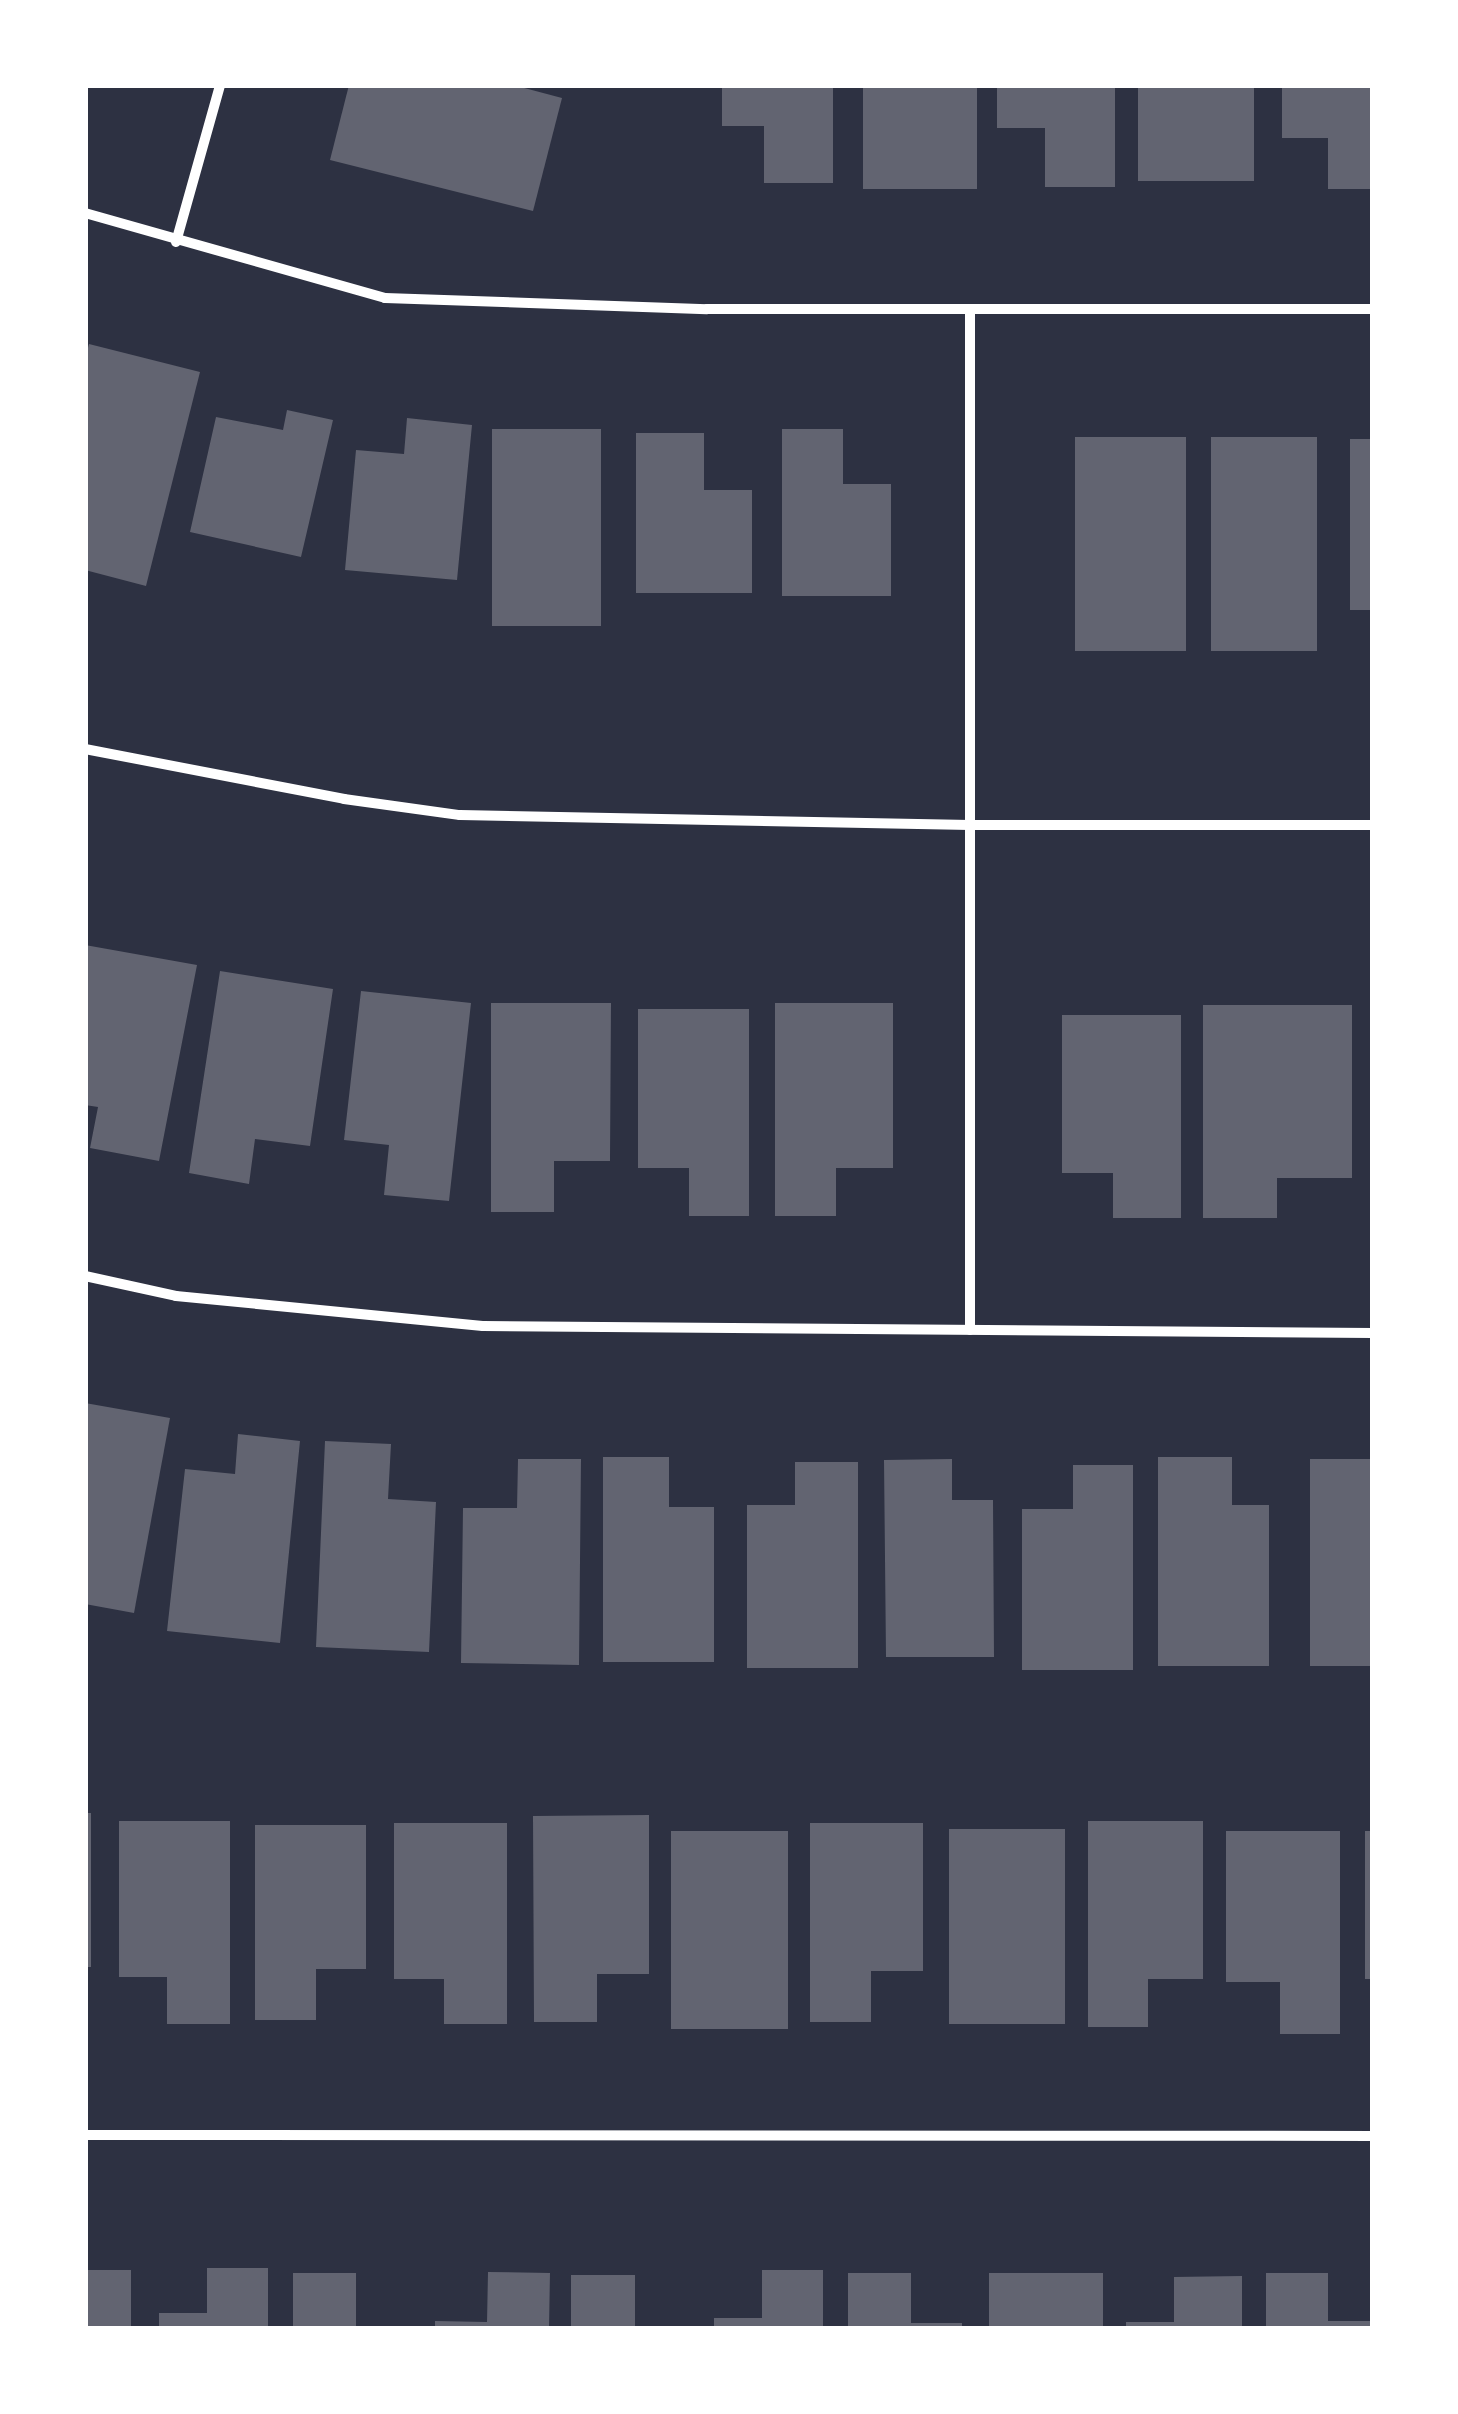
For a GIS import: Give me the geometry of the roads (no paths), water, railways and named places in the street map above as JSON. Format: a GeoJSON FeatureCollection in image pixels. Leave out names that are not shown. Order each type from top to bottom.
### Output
{"type":"FeatureCollection","features":[{"type":"Feature","properties":{"kind":"street"},"geometry":{"type":"LineString","coordinates":[[176,242],[220,85]]}},
{"type":"Feature","properties":{"kind":"street"},"geometry":{"type":"LineString","coordinates":[[85,213],[176,242],[385,298],[707,309],[1373,309]]}},
{"type":"Feature","properties":{"kind":"street"},"geometry":{"type":"LineString","coordinates":[[970,309],[970,1330]]}},
{"type":"Feature","properties":{"kind":"street"},"geometry":{"type":"LineString","coordinates":[[85,749],[344,799],[460,815],[970,825],[1373,825]]}},
{"type":"Feature","properties":{"kind":"street"},"geometry":{"type":"LineString","coordinates":[[85,1276],[176,1296],[483,1326],[1373,1333]]}},
{"type":"Feature","properties":{"kind":"street"},"geometry":{"type":"LineString","coordinates":[[85,2135],[1373,2136]]}}]}
